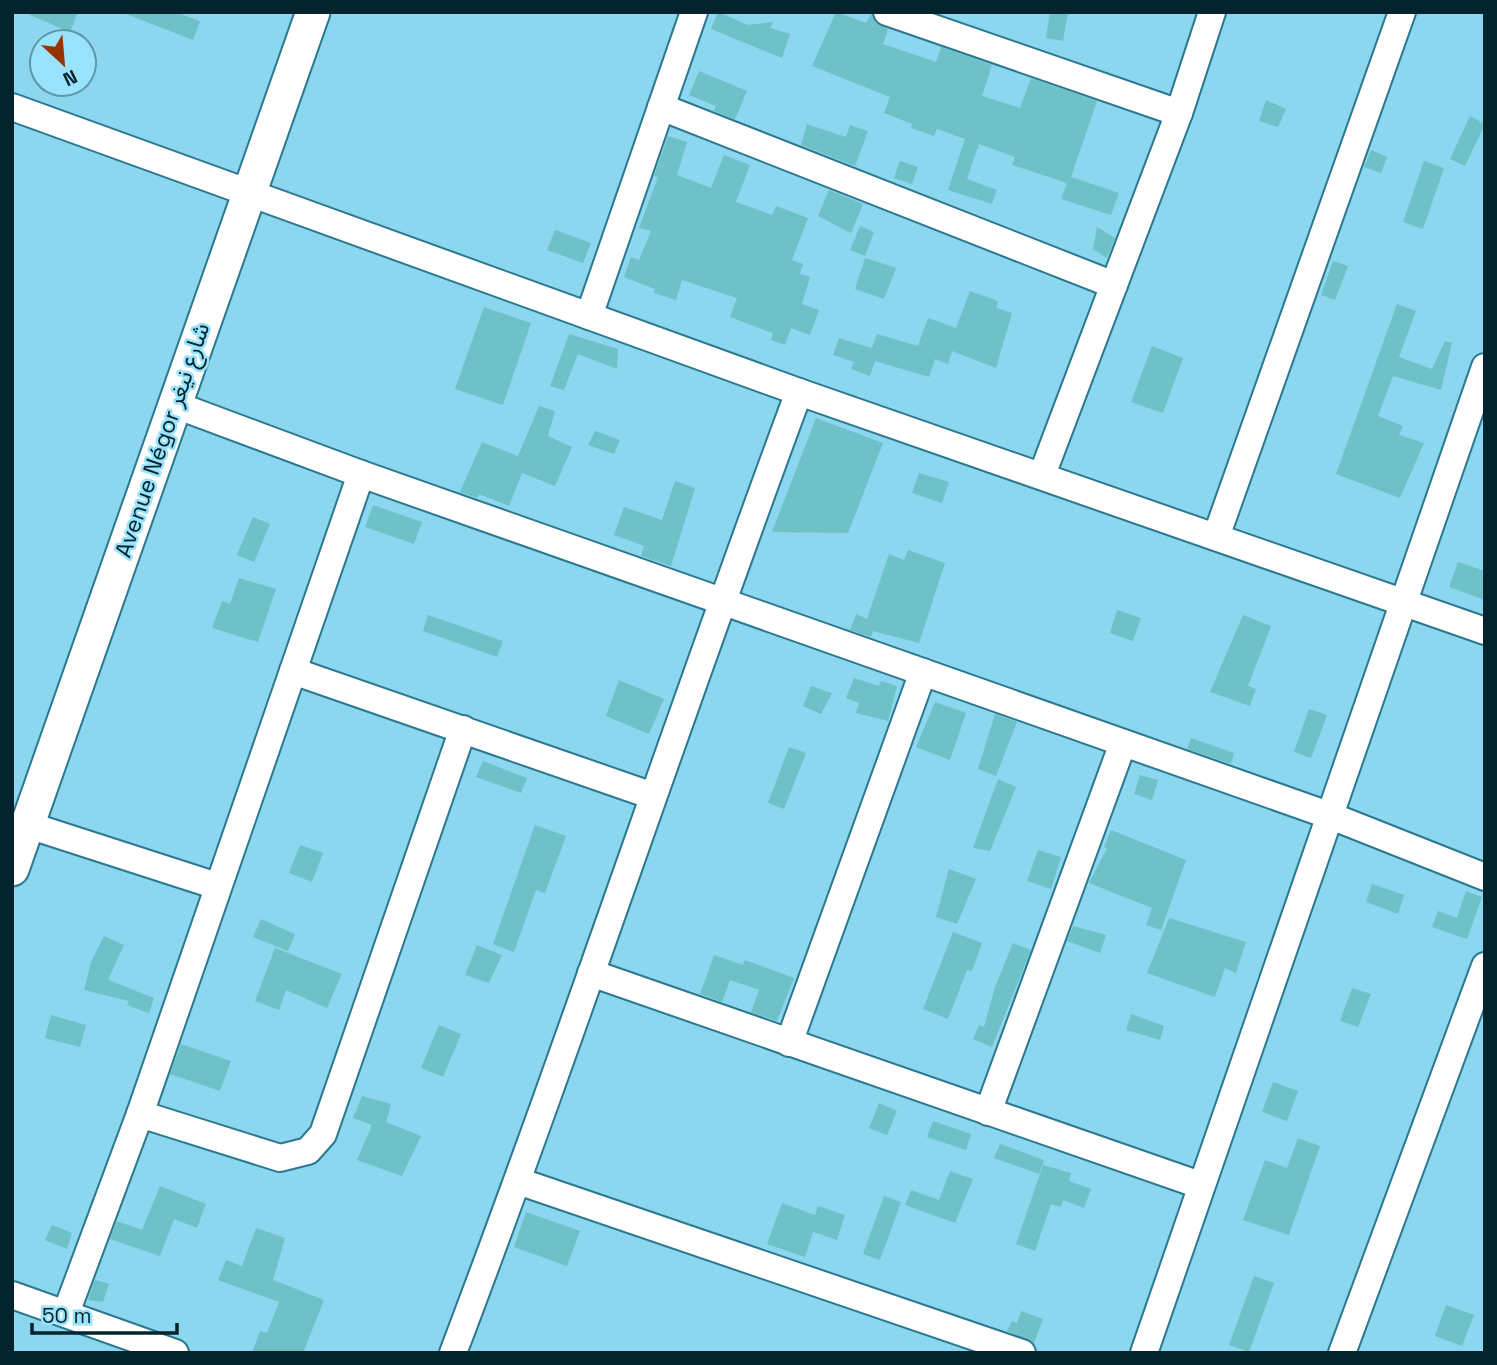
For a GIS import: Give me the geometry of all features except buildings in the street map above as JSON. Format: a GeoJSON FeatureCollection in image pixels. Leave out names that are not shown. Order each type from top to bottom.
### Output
{"type":"FeatureCollection","features":[{"type":"Feature","properties":{"kind":"main road","name":"Avenue Négor شارع نيغر"},"geometry":{"type":"LineString","coordinates":[[12,869],[173,404],[313,12]]}},
{"type":"Feature","properties":{"kind":"street"},"geometry":{"type":"LineString","coordinates":[[590,316],[694,12]]}},
{"type":"Feature","properties":{"kind":"street"},"geometry":{"type":"LineString","coordinates":[[887,12],[1179,113]]}},
{"type":"Feature","properties":{"kind":"street"},"geometry":{"type":"LineString","coordinates":[[1042,475],[1179,113],[1212,12]]}},
{"type":"Feature","properties":{"kind":"street"},"geometry":{"type":"LineString","coordinates":[[1216,537],[1402,12]]}},
{"type":"Feature","properties":{"kind":"street"},"geometry":{"type":"LineString","coordinates":[[12,107],[799,392],[1485,631]]}},
{"type":"Feature","properties":{"kind":"street"},"geometry":{"type":"LineString","coordinates":[[661,107],[1114,285]]}},
{"type":"Feature","properties":{"kind":"street"},"geometry":{"type":"LineString","coordinates":[[1144,1353],[1404,601],[1476,415],[1485,367]]}},
{"type":"Feature","properties":{"kind":"street"},"geometry":{"type":"LineString","coordinates":[[453,1353],[518,1181],[721,601],[799,392]]}},
{"type":"Feature","properties":{"kind":"street"},"geometry":{"type":"LineString","coordinates":[[173,404],[361,474],[1331,816],[1485,877]]}},
{"type":"Feature","properties":{"kind":"street"},"geometry":{"type":"LineString","coordinates":[[66,1313],[140,1114],[361,474]]}},
{"type":"Feature","properties":{"kind":"street"},"geometry":{"type":"LineString","coordinates":[[293,671],[653,796]]}},
{"type":"Feature","properties":{"kind":"street"},"geometry":{"type":"LineString","coordinates":[[789,1043],[923,672]]}},
{"type":"Feature","properties":{"kind":"street"},"geometry":{"type":"LineString","coordinates":[[140,1114],[280,1158],[308,1151],[323,1134],[463,729]]}},
{"type":"Feature","properties":{"kind":"street"},"geometry":{"type":"LineString","coordinates":[[988,1112],[1123,743]]}},
{"type":"Feature","properties":{"kind":"street"},"geometry":{"type":"LineString","coordinates":[[29,825],[217,886]]}},
{"type":"Feature","properties":{"kind":"street"},"geometry":{"type":"LineString","coordinates":[[1342,1353],[1485,966]]}},
{"type":"Feature","properties":{"kind":"street"},"geometry":{"type":"LineString","coordinates":[[591,973],[1200,1185]]}},
{"type":"Feature","properties":{"kind":"street"},"geometry":{"type":"LineString","coordinates":[[518,1181],[1022,1353]]}},
{"type":"Feature","properties":{"kind":"street"},"geometry":{"type":"LineString","coordinates":[[12,1295],[175,1353]]}}]}
